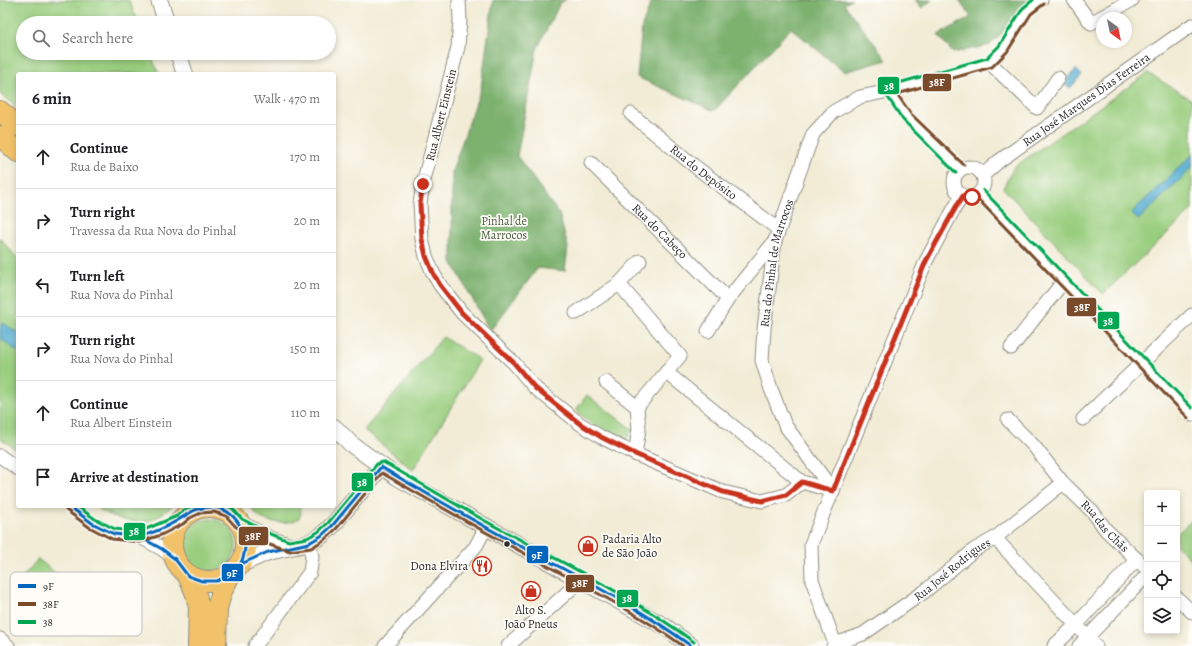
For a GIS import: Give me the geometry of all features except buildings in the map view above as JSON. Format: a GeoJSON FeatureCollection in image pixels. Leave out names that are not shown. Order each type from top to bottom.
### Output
{"type":"FeatureCollection","features":[{"type":"Feature","properties":{"kind":"main road"},"geometry":{"type":"LineString","coordinates":[[0,111],[16,124]]}},
{"type":"Feature","properties":{"kind":"main road"},"geometry":{"type":"LineString","coordinates":[[0,136],[16,150]]}},
{"type":"Feature","properties":{"kind":"main road"},"geometry":{"type":"LineString","coordinates":[[198,646],[199,607],[195,592],[188,576],[175,559],[172,551],[172,538],[174,529],[187,513],[200,508]]}},
{"type":"Feature","properties":{"kind":"main road"},"geometry":{"type":"LineString","coordinates":[[216,646],[216,608],[222,591],[236,570],[246,551],[245,536],[231,514],[217,508]]}},
{"type":"Feature","properties":{"kind":"main road"},"geometry":{"type":"LineString","coordinates":[[188,576],[202,581],[217,581],[236,570]]}},
{"type":"Feature","properties":{"kind":"street"},"geometry":{"type":"LineString","coordinates":[[159,0],[165,16]]}},
{"type":"Feature","properties":{"kind":"street","name":"Rua Albert Einstein"},"geometry":{"type":"LineString","coordinates":[[459,0],[460,20],[458,47],[423,184],[420,210],[422,239],[430,267],[440,285],[450,299],[472,323],[514,363],[535,388],[579,423],[601,437],[635,454],[723,492],[762,501],[786,495],[802,482]]}},
{"type":"Feature","properties":{"kind":"street"},"geometry":{"type":"LineString","coordinates":[[1041,0],[1027,11],[1003,49],[990,63],[1037,108],[1058,78]]}},
{"type":"Feature","properties":{"kind":"street"},"geometry":{"type":"LineString","coordinates":[[1074,0],[1092,23],[1132,0]]}},
{"type":"Feature","properties":{"kind":"street","name":"Rua José Marques Dias Ferreira"},"geometry":{"type":"LineString","coordinates":[[983,176],[999,161],[1192,26]]}},
{"type":"Feature","properties":{"kind":"street"},"geometry":{"type":"LineString","coordinates":[[180,60],[184,72]]}},
{"type":"Feature","properties":{"kind":"street","name":"Rua do Pinhal de Marrocos"},"geometry":{"type":"LineString","coordinates":[[833,491],[785,425],[762,360],[764,330],[777,235],[813,134],[833,112],[860,97],[889,91],[990,63]]}},
{"type":"Feature","properties":{"kind":"street"},"geometry":{"type":"LineString","coordinates":[[889,91],[907,118],[960,169]]}},
{"type":"Feature","properties":{"kind":"street","name":"Rua do Depósito"},"geometry":{"type":"LineString","coordinates":[[631,114],[777,235]]}},
{"type":"Feature","properties":{"kind":"street","name":"Rua do Cabeço"},"geometry":{"type":"LineString","coordinates":[[591,163],[728,299]]}},
{"type":"Feature","properties":{"kind":"street"},"geometry":{"type":"LineString","coordinates":[[968,166],[977,169],[983,176],[984,185],[979,193],[972,197],[963,196],[956,190],[953,182],[954,177],[960,169],[968,166]]}},
{"type":"Feature","properties":{"kind":"street"},"geometry":{"type":"LineString","coordinates":[[979,193],[1192,415]]}},
{"type":"Feature","properties":{"kind":"street"},"geometry":{"type":"LineString","coordinates":[[834,645],[812,580],[811,544],[926,261],[963,196]]}},
{"type":"Feature","properties":{"kind":"street"},"geometry":{"type":"LineString","coordinates":[[708,331],[728,299],[777,235]]}},
{"type":"Feature","properties":{"kind":"street"},"geometry":{"type":"LineString","coordinates":[[576,313],[619,284],[640,261]]}},
{"type":"Feature","properties":{"kind":"street"},"geometry":{"type":"LineString","coordinates":[[1010,348],[1063,282]]}},
{"type":"Feature","properties":{"kind":"street"},"geometry":{"type":"LineString","coordinates":[[619,284],[680,356],[637,407],[639,430],[635,454]]}},
{"type":"Feature","properties":{"kind":"street"},"geometry":{"type":"LineString","coordinates":[[1083,419],[1192,314]]}},
{"type":"Feature","properties":{"kind":"street"},"geometry":{"type":"LineString","coordinates":[[666,372],[802,482],[833,491]]}},
{"type":"Feature","properties":{"kind":"street"},"geometry":{"type":"LineString","coordinates":[[606,382],[637,407]]}},
{"type":"Feature","properties":{"kind":"street","name":"Rua das Chãs"},"geometry":{"type":"LineString","coordinates":[[1008,420],[1033,445],[1063,483],[1093,512],[1106,530],[1144,566]]}},
{"type":"Feature","properties":{"kind":"street"},"geometry":{"type":"LineString","coordinates":[[336,429],[351,444],[397,477],[664,626],[691,646]]}},
{"type":"Feature","properties":{"kind":"street"},"geometry":{"type":"LineString","coordinates":[[0,457],[16,468]]}},
{"type":"Feature","properties":{"kind":"street"},"geometry":{"type":"LineString","coordinates":[[236,570],[268,552],[289,546],[309,543],[321,536],[332,526],[381,466]]}},
{"type":"Feature","properties":{"kind":"street","name":"Rua José Rodrigues"},"geometry":{"type":"LineString","coordinates":[[834,645],[863,634],[924,592],[974,550],[995,538],[1063,483]]}},
{"type":"Feature","properties":{"kind":"street"},"geometry":{"type":"LineString","coordinates":[[72,508],[92,523],[114,534],[140,537],[162,549],[175,559]]}},
{"type":"Feature","properties":{"kind":"street"},"geometry":{"type":"LineString","coordinates":[[140,537],[159,530],[187,513]]}},
{"type":"Feature","properties":{"kind":"street"},"geometry":{"type":"LineString","coordinates":[[231,514],[269,539],[289,546]]}},
{"type":"Feature","properties":{"kind":"street"},"geometry":{"type":"LineString","coordinates":[[385,646],[476,546],[486,527]]}},
{"type":"Feature","properties":{"kind":"street"},"geometry":{"type":"LineString","coordinates":[[995,538],[1076,626],[1087,643],[1144,578]]}},
{"type":"Feature","properties":{"kind":"street"},"geometry":{"type":"LineString","coordinates":[[255,646],[310,572],[312,557],[309,543]]}},
{"type":"Feature","properties":{"kind":"street"},"geometry":{"type":"LineString","coordinates":[[1054,646],[1076,626],[1137,560]]}},
{"type":"Feature","properties":{"kind":"street"},"geometry":{"type":"LineString","coordinates":[[508,646],[582,579]]}},
{"type":"Feature","properties":{"kind":"street"},"geometry":{"type":"LineString","coordinates":[[1180,601],[1192,612]]}},
{"type":"Feature","properties":{"kind":"street"},"geometry":{"type":"LineString","coordinates":[[0,639],[8,646]]}},
{"type":"Feature","properties":{"kind":"green space"},"geometry":{"type":"Polygon","coordinates":[[[0,0],[129,0],[135,16],[16,16],[16,60],[153,60],[158,72],[16,72],[16,107],[0,94],[0,0]]]}},
{"type":"Feature","properties":{"kind":"green space","name":"Pinhal de Marrocos"},"geometry":{"type":"Polygon","coordinates":[[[493,0],[566,0],[560,3],[537,49],[517,156],[559,214],[568,247],[565,271],[538,268],[490,331],[452,262],[452,171],[481,88],[493,0]]]}},
{"type":"Feature","properties":{"kind":"green space"},"geometry":{"type":"Polygon","coordinates":[[[652,0],[852,0],[844,4],[887,60],[844,72],[791,28],[714,111],[637,77],[642,26],[652,0]]]}},
{"type":"Feature","properties":{"kind":"green space"},"geometry":{"type":"Polygon","coordinates":[[[915,0],[932,0],[922,8],[915,0]]]}},
{"type":"Feature","properties":{"kind":"green space"},"geometry":{"type":"Polygon","coordinates":[[[959,0],[1036,0],[990,45],[953,53],[938,35],[971,17],[959,0]]]}},
{"type":"Feature","properties":{"kind":"green space"},"geometry":{"type":"Polygon","coordinates":[[[1148,73],[1192,100],[1192,210],[1103,294],[1003,188],[1014,167],[1148,73]]]}},
{"type":"Feature","properties":{"kind":"green space"},"geometry":{"type":"Polygon","coordinates":[[[0,238],[16,257],[16,450],[0,438],[0,238]]]}},
{"type":"Feature","properties":{"kind":"green space"},"geometry":{"type":"Polygon","coordinates":[[[443,337],[480,360],[413,470],[364,430],[443,337]]]}},
{"type":"Feature","properties":{"kind":"green space"},"geometry":{"type":"Polygon","coordinates":[[[587,395],[633,430],[626,440],[599,428],[576,410],[587,395]]]}},
{"type":"Feature","properties":{"kind":"green space"},"geometry":{"type":"Polygon","coordinates":[[[98,508],[169,508],[154,519],[141,522],[120,519],[98,508]]]}},
{"type":"Feature","properties":{"kind":"green space"},"geometry":{"type":"Polygon","coordinates":[[[252,508],[300,508],[301,513],[299,518],[288,522],[273,522],[261,518],[252,508]]]}},
{"type":"Feature","properties":{"kind":"green space"},"geometry":{"type":"Polygon","coordinates":[[[210,519],[224,523],[232,531],[236,545],[232,559],[224,567],[210,571],[196,567],[188,559],[184,545],[188,531],[196,523],[210,519]]]}},
{"type":"Feature","properties":{"kind":"green space"},"geometry":{"type":"Polygon","coordinates":[[[1192,520],[1192,561],[1180,549],[1180,531],[1192,520]]]}},
{"type":"Feature","properties":{"kind":"green space"},"geometry":{"type":"Polygon","coordinates":[[[38,559],[54,572],[27,572],[38,559]]]}},
{"type":"Feature","properties":{"kind":"water"},"geometry":{"type":"Polygon","coordinates":[[[1076,69],[1082,75],[1070,88],[1064,83],[1076,69]]]}},
{"type":"Feature","properties":{"kind":"water"},"geometry":{"type":"Polygon","coordinates":[[[1192,155],[1192,168],[1138,220],[1131,213],[1192,155]]]}},
{"type":"Feature","properties":{"kind":"water"},"geometry":{"type":"Polygon","coordinates":[[[3,323],[16,332],[16,350],[0,338],[0,327],[3,323]]]}},
{"type":"Feature","properties":{"kind":"transit line","name":"38"},"geometry":{"type":"LineString","coordinates":[[956,173],[903,120],[885,93],[884,89],[888,86],[987,58],[999,46],[1023,8],[1033,0]]}},
{"type":"Feature","properties":{"kind":"transit line","name":"38F"},"geometry":{"type":"LineString","coordinates":[[964,165],[911,114],[897,94],[992,67],[1007,52],[1031,14],[1044,4]]}},
{"type":"Feature","properties":{"kind":"transit line","name":"38"},"geometry":{"type":"LineString","coordinates":[[983,190],[1192,408]]}},
{"type":"Feature","properties":{"kind":"transit line","name":"38F"},"geometry":{"type":"LineString","coordinates":[[975,196],[1188,418]]}},
{"type":"Feature","properties":{"kind":"transit line","name":"38"},"geometry":{"type":"LineString","coordinates":[[232,508],[242,519],[271,534],[289,541],[307,538],[318,532],[328,523],[377,464],[383,462],[487,522],[624,596],[694,642]]}},
{"type":"Feature","properties":{"kind":"transit line","name":"9F"},"geometry":{"type":"LineString","coordinates":[[381,467],[489,529],[610,594],[652,619],[691,646]]}},
{"type":"Feature","properties":{"kind":"transit line","name":"9F"},"geometry":{"type":"LineString","coordinates":[[72,508],[92,523],[114,534],[140,537],[162,549],[175,559],[188,576],[202,581],[217,581],[230,575],[241,564],[268,552],[309,543],[321,536],[332,526],[381,467]]}},
{"type":"Feature","properties":{"kind":"transit line","name":"38F"},"geometry":{"type":"LineString","coordinates":[[66,510],[89,527],[112,539],[140,542],[161,535],[201,513],[214,512],[226,516],[236,527],[267,543],[290,551],[311,548],[324,540],[336,529],[382,473],[476,527],[610,600],[683,646]]}},
{"type":"Feature","properties":{"kind":"transit line","name":"38"},"geometry":{"type":"LineString","coordinates":[[80,508],[95,519],[115,529],[139,532],[177,516],[188,508]]}},
{"type":"Feature","properties":{"kind":"transit line","name":"9F"},"geometry":{"type":"LineString","coordinates":[[140,537],[163,528],[190,512],[200,508]]}},
{"type":"Feature","properties":{"kind":"transit line","name":"9F"},"geometry":{"type":"LineString","coordinates":[[217,581],[235,571],[243,557],[245,547],[244,538],[237,520],[222,509],[218,508]]}},
{"type":"Feature","properties":{"kind":"place","name":"Padaria Alto de São João"},"geometry":{"type":"Point","coordinates":[588,546]}},
{"type":"Feature","properties":{"kind":"place","name":"Dona Elvira"},"geometry":{"type":"Point","coordinates":[482,566]}},
{"type":"Feature","properties":{"kind":"place","name":"Alto S. João Pneus"},"geometry":{"type":"Point","coordinates":[531,591]}},
{"type":"Feature","properties":{"kind":"route"},"geometry":{"type":"LineString","coordinates":[[423,184],[420,204],[420,223],[426,256],[433,273],[450,299],[462,313],[514,363],[535,388],[579,423],[601,437],[635,454],[723,492],[762,501],[786,495],[802,482],[833,491],[926,261],[963,196],[972,197]]}}]}
